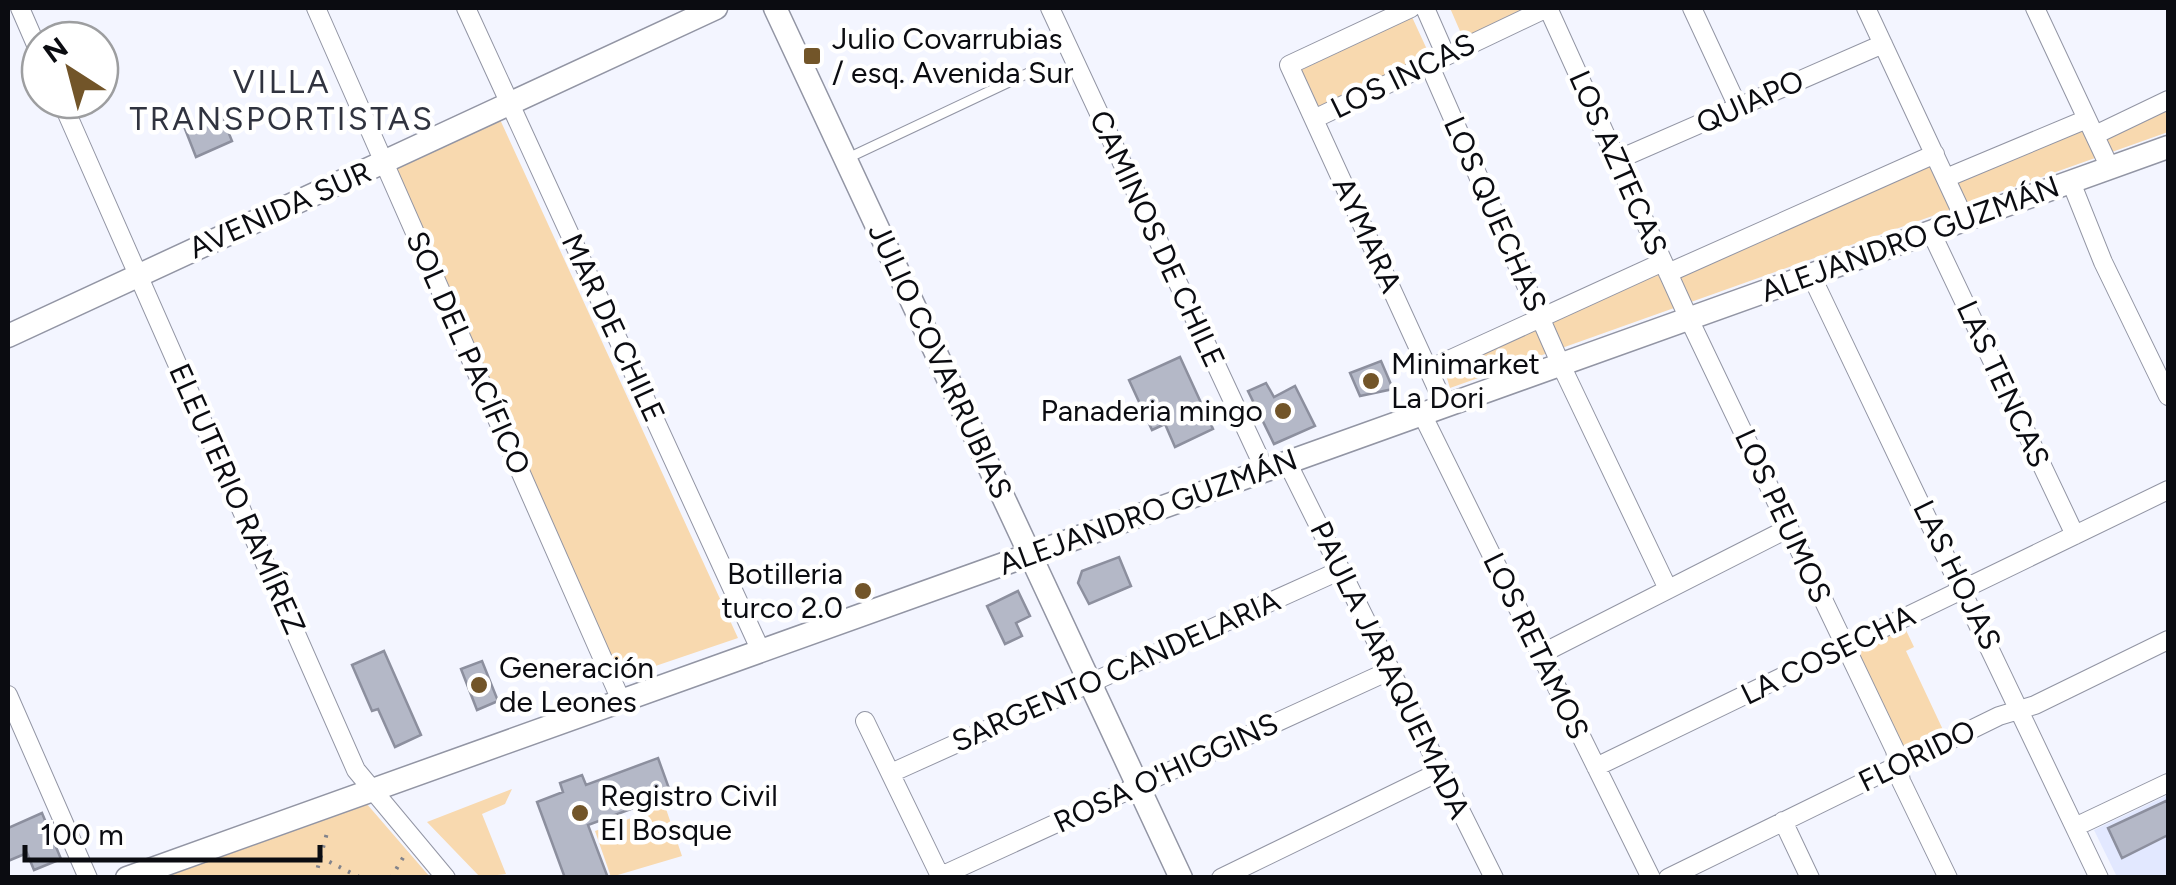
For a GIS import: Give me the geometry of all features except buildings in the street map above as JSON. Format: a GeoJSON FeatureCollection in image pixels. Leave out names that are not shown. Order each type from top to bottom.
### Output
{"type":"FeatureCollection","features":[{"type":"Feature","properties":{"kind":"street","name":"SOL DEL PACÍFICO"},"geometry":{"type":"LineString","coordinates":[[316,8],[620,698]]}},
{"type":"Feature","properties":{"kind":"street","name":"MAR DE CHILE"},"geometry":{"type":"LineString","coordinates":[[466,8],[760,649]]}},
{"type":"Feature","properties":{"kind":"street","name":"AVENIDA SUR"},"geometry":{"type":"LineString","coordinates":[[8,336],[716,8]]}},
{"type":"Feature","properties":{"kind":"street","name":"JULIO COVARRUBIAS"},"geometry":{"type":"LineString","coordinates":[[775,8],[1181,878]]}},
{"type":"Feature","properties":{"kind":"street","name":"CAMINOS DE CHILE"},"geometry":{"type":"LineString","coordinates":[[1050,8],[1276,466]]}},
{"type":"Feature","properties":{"kind":"street","name":"LOS INCAS"},"geometry":{"type":"LineString","coordinates":[[1289,65],[1373,15],[1410,8]]}},
{"type":"Feature","properties":{"kind":"street","name":"LOS QUECHAS"},"geometry":{"type":"LineString","coordinates":[[1425,8],[1438,60],[1540,317],[1668,589]]}},
{"type":"Feature","properties":{"kind":"street","name":"LOS INCAS"},"geometry":{"type":"LineString","coordinates":[[1314,119],[1547,8]]}},
{"type":"Feature","properties":{"kind":"street","name":"LOS AZTECAS"},"geometry":{"type":"LineString","coordinates":[[1547,8],[1689,319]]}},
{"type":"Feature","properties":{"kind":"street"},"geometry":{"type":"LineString","coordinates":[[1692,8],[1738,107]]}},
{"type":"Feature","properties":{"kind":"street"},"geometry":{"type":"LineString","coordinates":[[1866,8],[1965,220]]}},
{"type":"Feature","properties":{"kind":"street"},"geometry":{"type":"LineString","coordinates":[[2035,8],[2110,168]]}},
{"type":"Feature","properties":{"kind":"street","name":"QUIAPO"},"geometry":{"type":"LineString","coordinates":[[1617,160],[1883,44]]}},
{"type":"Feature","properties":{"kind":"street","name":"AYMARA"},"geometry":{"type":"LineString","coordinates":[[1289,65],[1445,406]]}},
{"type":"Feature","properties":{"kind":"street","name":"ALEJANDRO GUZMÁN"},"geometry":{"type":"LineString","coordinates":[[1946,178],[2168,100]]}},
{"type":"Feature","properties":{"kind":"street","name":"ELEUTERIO RAMÍREZ"},"geometry":{"type":"LineString","coordinates":[[69,120],[369,790],[446,878]]}},
{"type":"Feature","properties":{"kind":"street","name":"ALEJANDRO GUZMÁN"},"geometry":{"type":"LineString","coordinates":[[127,878],[620,698],[2168,147]]}},
{"type":"Feature","properties":{"kind":"street","name":"ALEJANDRO GUZMÁN"},"geometry":{"type":"LineString","coordinates":[[1429,370],[1540,317],[1934,154]]}},
{"type":"Feature","properties":{"kind":"street"},"geometry":{"type":"LineString","coordinates":[[2071,182],[2103,262],[2168,396]]}},
{"type":"Feature","properties":{"kind":"street","name":"LAS TENCAS"},"geometry":{"type":"LineString","coordinates":[[1931,232],[2076,535]]}},
{"type":"Feature","properties":{"kind":"street","name":"LAS HOJAS"},"geometry":{"type":"LineString","coordinates":[[1811,275],[2099,878]]}},
{"type":"Feature","properties":{"kind":"street","name":"LOS PEUMOS"},"geometry":{"type":"LineString","coordinates":[[1689,319],[1845,646],[1901,781],[1948,878]]}},
{"type":"Feature","properties":{"kind":"street","name":"LOS RETAMOS"},"geometry":{"type":"LineString","coordinates":[[1422,414],[1650,878]]}},
{"type":"Feature","properties":{"kind":"street","name":"PAULA JARAQUEMADA"},"geometry":{"type":"LineString","coordinates":[[1276,466],[1341,570],[1487,876]]}},
{"type":"Feature","properties":{"kind":"street","name":"LA COSECHA"},"geometry":{"type":"LineString","coordinates":[[1596,767],[2168,490]]}},
{"type":"Feature","properties":{"kind":"street"},"geometry":{"type":"LineString","coordinates":[[1541,654],[1789,528]]}},
{"type":"Feature","properties":{"kind":"street","name":"SARGENTO CANDELARIA"},"geometry":{"type":"LineString","coordinates":[[891,773],[1341,570]]}},
{"type":"Feature","properties":{"kind":"street","name":"FLORIDO"},"geometry":{"type":"LineString","coordinates":[[1668,878],[2018,708],[2035,705],[2168,640]]}},
{"type":"Feature","properties":{"kind":"street","name":"ROSA O'HIGGINS"},"geometry":{"type":"LineString","coordinates":[[941,877],[1391,670]]}},
{"type":"Feature","properties":{"kind":"street"},"geometry":{"type":"LineString","coordinates":[[8,695],[88,878]]}},
{"type":"Feature","properties":{"kind":"street"},"geometry":{"type":"LineString","coordinates":[[865,721],[941,877]]}},
{"type":"Feature","properties":{"kind":"street"},"geometry":{"type":"LineString","coordinates":[[1221,878],[1440,771]]}},
{"type":"Feature","properties":{"kind":"street"},"geometry":{"type":"LineString","coordinates":[[2075,828],[2168,782]]}},
{"type":"Feature","properties":{"kind":"street"},"geometry":{"type":"LineString","coordinates":[[1783,821],[1810,878]]}},
{"type":"Feature","properties":{"kind":"lane"},"geometry":{"type":"LineString","coordinates":[[846,159],[1040,66]]}},
{"type":"Feature","properties":{"kind":"path"},"geometry":{"type":"LineString","coordinates":[[315,878],[337,802]]}},
{"type":"Feature","properties":{"kind":"path"},"geometry":{"type":"LineString","coordinates":[[391,878],[413,842]]}},
{"type":"Feature","properties":{"kind":"path"},"geometry":{"type":"LineString","coordinates":[[320,857],[360,878]]}},
{"type":"Feature","properties":{"kind":"shaded area"},"geometry":{"type":"Polygon","coordinates":[[[1450,8],[1525,8],[1526,10],[1463,38],[1450,8]]]}},
{"type":"Feature","properties":{"kind":"shaded area"},"geometry":{"type":"Polygon","coordinates":[[[1412,17],[1430,56],[1319,109],[1301,70],[1412,17]]]}},
{"type":"Feature","properties":{"kind":"shaded area"},"geometry":{"type":"Polygon","coordinates":[[[2168,103],[2168,132],[1450,388],[1444,369],[1659,269],[1930,162],[1939,184],[2086,124],[2093,140],[2168,103]]]}},
{"type":"Feature","properties":{"kind":"shaded area"},"geometry":{"type":"Polygon","coordinates":[[[497,113],[738,638],[620,678],[392,162],[497,113]]]}},
{"type":"Feature","properties":{"kind":"shaded area"},"geometry":{"type":"Polygon","coordinates":[[[1904,626],[1914,647],[1906,651],[1944,732],[1905,750],[1856,649],[1904,626]]]}},
{"type":"Feature","properties":{"kind":"shaded area"},"geometry":{"type":"Polygon","coordinates":[[[512,789],[505,804],[482,814],[506,874],[480,877],[427,822],[512,789]]]}},
{"type":"Feature","properties":{"kind":"shaded area"},"geometry":{"type":"Polygon","coordinates":[[[2168,795],[2168,877],[2117,877],[2094,830],[2168,795]]]}},
{"type":"Feature","properties":{"kind":"shaded area"},"geometry":{"type":"Polygon","coordinates":[[[366,803],[430,877],[143,878],[366,803]]]}},
{"type":"Feature","properties":{"kind":"shaded area"},"geometry":{"type":"Polygon","coordinates":[[[665,806],[682,856],[611,877],[595,831],[665,806]]]}},
{"type":"Feature","properties":{"kind":"place","name":"Julio Covarrubias / esq. Avenida Sur"},"geometry":{"type":"Point","coordinates":[812,56]}},
{"type":"Feature","properties":{"kind":"place","name":"Minimarket La Dori"},"geometry":{"type":"Point","coordinates":[1371,381]}},
{"type":"Feature","properties":{"kind":"place","name":"Panaderia mingo"},"geometry":{"type":"Point","coordinates":[1283,411]}},
{"type":"Feature","properties":{"kind":"place","name":"Botilleria turco 2.0"},"geometry":{"type":"Point","coordinates":[863,591]}},
{"type":"Feature","properties":{"kind":"place","name":"Generación de Leones"},"geometry":{"type":"Point","coordinates":[479,685]}},
{"type":"Feature","properties":{"kind":"place","name":"Registro Civil El Bosque"},"geometry":{"type":"Point","coordinates":[580,813]}},
{"type":"Feature","properties":{"kind":"district","name":"VILLA TRANSPORTISTAS"},"geometry":{"type":"Point","coordinates":[282,100]}}]}
